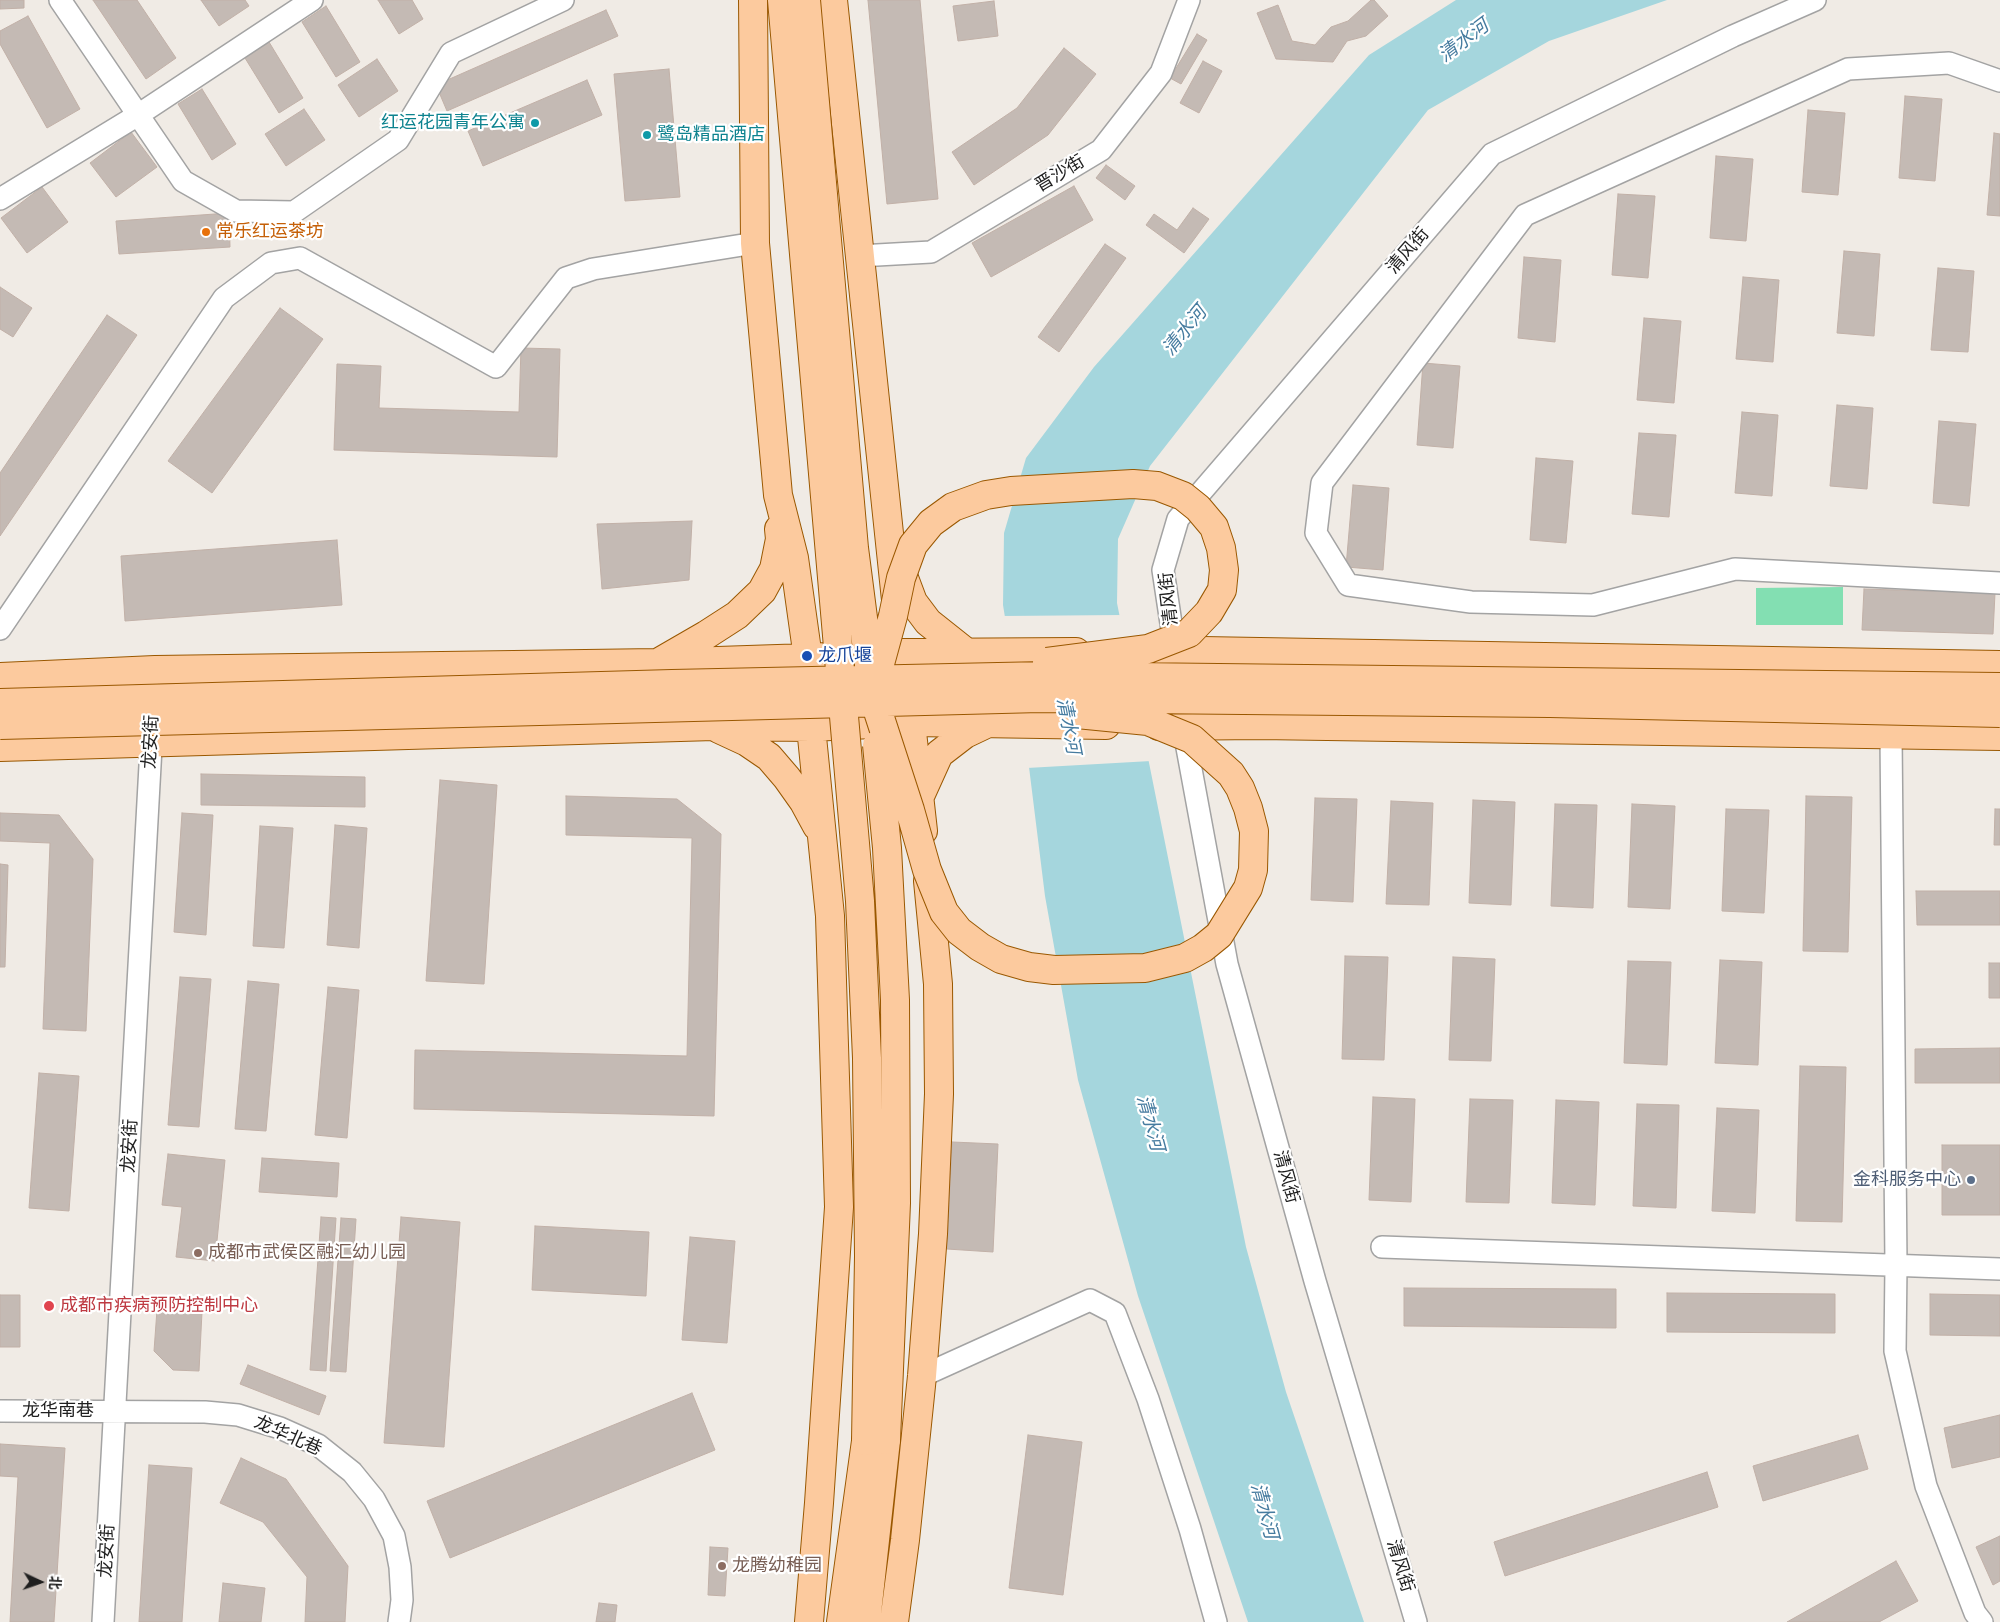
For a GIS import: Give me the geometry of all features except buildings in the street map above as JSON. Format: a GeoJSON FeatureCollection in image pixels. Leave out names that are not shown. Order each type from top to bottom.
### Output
{"type":"FeatureCollection","features":[{"type":"Feature","properties":{"kind":"main road"},"geometry":{"type":"LineString","coordinates":[[657,663],[737,615],[762,591],[774,569],[780,539],[778,495],[755,243],[754,0]]}},
{"type":"Feature","properties":{"kind":"main road"},"geometry":{"type":"LineString","coordinates":[[782,0],[860,901],[867,1068],[869,1256],[876,1441],[841,1622]]}},
{"type":"Feature","properties":{"kind":"main road"},"geometry":{"type":"LineString","coordinates":[[806,0],[854,548],[872,693],[887,848],[895,1000],[896,1203],[876,1441],[866,1622]]}},
{"type":"Feature","properties":{"kind":"main road"},"geometry":{"type":"LineString","coordinates":[[833,0],[901,653],[912,722],[938,984],[939,1094],[933,1234],[922,1376],[905,1540],[894,1622]]}},
{"type":"Feature","properties":{"kind":"main road"},"geometry":{"type":"LineString","coordinates":[[1133,484],[1157,486],[1183,496],[1198,508],[1214,527],[1224,570],[1222,590],[1209,612],[1188,633],[1148,649],[933,689],[1148,721],[1192,739],[1231,774],[1240,788],[1254,831],[1253,870],[1248,888],[1219,935],[1203,948],[1185,958],[1144,968],[1046,969],[1029,967],[1001,959],[980,947],[959,931],[944,912],[927,870],[910,810],[872,693],[893,616],[901,578],[913,545],[931,523],[953,507],[986,494],[1133,484]]}},
{"type":"Feature","properties":{"kind":"main road"},"geometry":{"type":"LineString","coordinates":[[778,495],[794,558],[808,658],[811,727],[830,916],[839,1207],[809,1622]]}},
{"type":"Feature","properties":{"kind":"main road"},"geometry":{"type":"LineString","coordinates":[[887,513],[902,573],[913,602],[928,622],[967,653]]}},
{"type":"Feature","properties":{"kind":"main road"},"geometry":{"type":"LineString","coordinates":[[0,677],[154,670],[657,663],[901,653],[999,654],[1148,650],[2000,665]]}},
{"type":"Feature","properties":{"kind":"main road"},"geometry":{"type":"LineString","coordinates":[[0,725],[933,689],[1046,676],[2000,687]]}},
{"type":"Feature","properties":{"kind":"main road"},"geometry":{"type":"LineString","coordinates":[[0,703],[662,684],[933,689],[1040,698],[1540,703],[2000,713]]}},
{"type":"Feature","properties":{"kind":"main road"},"geometry":{"type":"LineString","coordinates":[[0,748],[714,726],[811,727],[912,722],[2000,736]]}},
{"type":"Feature","properties":{"kind":"main road"},"geometry":{"type":"LineString","coordinates":[[920,797],[939,754],[965,734],[993,724]]}},
{"type":"Feature","properties":{"kind":"main road"},"geometry":{"type":"LineString","coordinates":[[714,726],[747,742],[769,757],[804,802],[822,836]]}},
{"type":"Feature","properties":{"kind":"street"},"geometry":{"type":"LineString","coordinates":[[60,0],[183,181],[236,211],[294,212],[398,140],[451,53],[553,2]]}},
{"type":"Feature","properties":{"kind":"street"},"geometry":{"type":"LineString","coordinates":[[0,200],[138,115],[312,0]]}},
{"type":"Feature","properties":{"kind":"street","name":"晋沙街"},"geometry":{"type":"LineString","coordinates":[[859,256],[931,252],[1101,150],[1161,73],[1189,0]]}},
{"type":"Feature","properties":{"kind":"street","name":"清风街"},"geometry":{"type":"LineString","coordinates":[[1175,650],[1163,570],[1178,519],[1492,154],[1733,36],[1815,0]]}},
{"type":"Feature","properties":{"kind":"street"},"geometry":{"type":"LineString","coordinates":[[2000,81],[1949,63],[1848,69],[1525,215],[1322,483],[1316,533],[1348,585],[1471,602],[1594,605],[1735,569],[2000,583]]}},
{"type":"Feature","properties":{"kind":"street"},"geometry":{"type":"LineString","coordinates":[[0,629],[224,298],[271,263],[300,258],[496,368],[566,278],[593,269],[755,243]]}},
{"type":"Feature","properties":{"kind":"street","name":"龙安街"},"geometry":{"type":"LineString","coordinates":[[103,1622],[152,742],[154,670]]}},
{"type":"Feature","properties":{"kind":"street","name":"清风街"},"geometry":{"type":"LineString","coordinates":[[1183,726],[1227,964],[1315,1280],[1416,1622]]}},
{"type":"Feature","properties":{"kind":"street"},"geometry":{"type":"LineString","coordinates":[[1891,735],[1896,1266],[1895,1351],[1926,1486],[1975,1613],[1982,1622]]}},
{"type":"Feature","properties":{"kind":"street"},"geometry":{"type":"LineString","coordinates":[[1382,1247],[2000,1269]]}},
{"type":"Feature","properties":{"kind":"street"},"geometry":{"type":"LineString","coordinates":[[922,1376],[1090,1300],[1115,1314],[1148,1399],[1190,1529],[1216,1622]]}},
{"type":"Feature","properties":{"kind":"street","name":"龙华南巷"},"geometry":{"type":"LineString","coordinates":[[0,1411],[115,1411]]}},
{"type":"Feature","properties":{"kind":"street","name":"龙华北巷"},"geometry":{"type":"LineString","coordinates":[[115,1411],[204,1412],[238,1415],[280,1428],[318,1445],[352,1472],[374,1499],[394,1536],[400,1567],[402,1600],[399,1622]]}},
{"type":"Feature","properties":{"kind":"green space"},"geometry":{"type":"Polygon","coordinates":[[[1843,587],[1843,625],[1756,625],[1756,588],[1843,587]]]}},
{"type":"Feature","properties":{"kind":"water","name":"清水河"},"geometry":{"type":"Polygon","coordinates":[[[1456,0],[1667,0],[1549,41],[1428,110],[1150,466],[1118,539],[1117,603],[1246,1247],[1286,1392],[1364,1622],[1248,1622],[1138,1296],[1078,1080],[1045,896],[1028,759],[1003,605],[1004,533],[1026,458],[1094,367],[1369,55],[1456,0]]]}},
{"type":"Feature","properties":{"kind":"pier"},"geometry":{"type":"Polygon","coordinates":[[[1122,615],[1151,761],[1027,768],[1002,616],[1122,615]]]}},
{"type":"Feature","properties":{"kind":"place","name":"红运花园青年公寓"},"geometry":{"type":"Point","coordinates":[535,123]}},
{"type":"Feature","properties":{"kind":"place","name":"鹭岛精品酒店"},"geometry":{"type":"Point","coordinates":[647,135]}},
{"type":"Feature","properties":{"kind":"place","name":"常乐红运茶坊"},"geometry":{"type":"Point","coordinates":[206,232]}},
{"type":"Feature","properties":{"kind":"place","name":"龙爪堰"},"geometry":{"type":"Point","coordinates":[807,656]}},
{"type":"Feature","properties":{"kind":"place","name":"金科服务中心"},"geometry":{"type":"Point","coordinates":[1971,1180]}},
{"type":"Feature","properties":{"kind":"place","name":"成都市武侯区融汇幼儿园"},"geometry":{"type":"Point","coordinates":[198,1253]}},
{"type":"Feature","properties":{"kind":"place","name":"成都市疾病预防控制中心"},"geometry":{"type":"Point","coordinates":[49,1306]}},
{"type":"Feature","properties":{"kind":"place","name":"龙腾幼稚园"},"geometry":{"type":"Point","coordinates":[722,1566]}}]}
